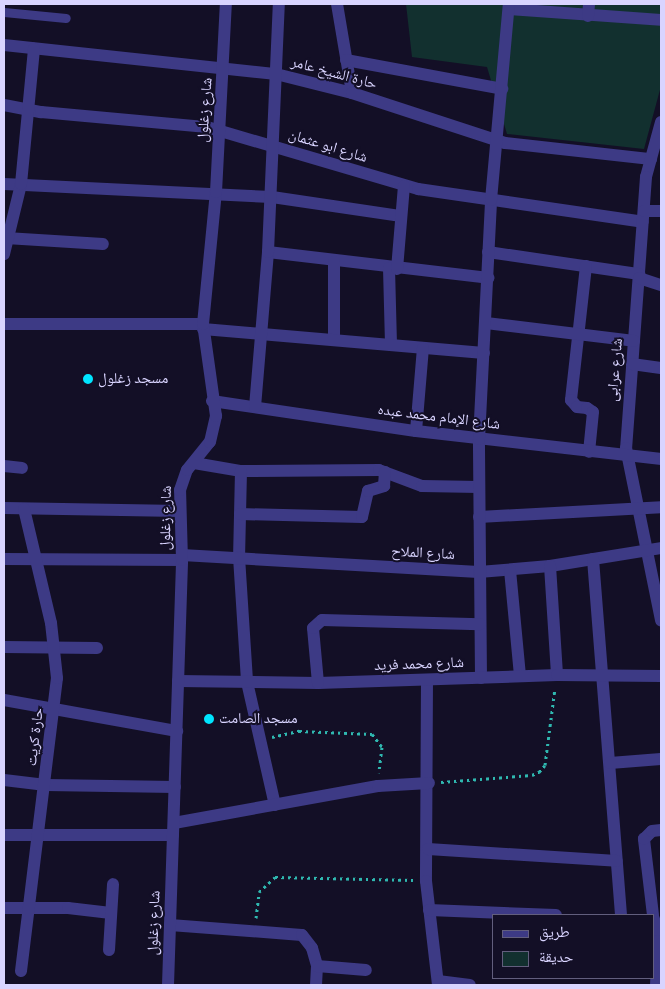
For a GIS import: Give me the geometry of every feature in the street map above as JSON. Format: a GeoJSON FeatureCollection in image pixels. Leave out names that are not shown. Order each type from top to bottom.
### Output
{"type":"FeatureCollection","features":[{"type":"Feature","properties":{"kind":"street","name":"شارع زغلول"},"geometry":{"type":"LineString","coordinates":[[168,985],[182,557],[180,511],[182,480],[204,453],[214,429],[203,326],[216,192],[226,4]]}},
{"type":"Feature","properties":{"kind":"street"},"geometry":{"type":"LineString","coordinates":[[255,407],[272,197],[279,4]]}},
{"type":"Feature","properties":{"kind":"street"},"geometry":{"type":"LineString","coordinates":[[337,4],[352,93]]}},
{"type":"Feature","properties":{"kind":"street"},"geometry":{"type":"LineString","coordinates":[[481,678],[479,439],[491,200],[509,6],[589,10],[661,20]]}},
{"type":"Feature","properties":{"kind":"street","name":"حارة الشيخ عامر"},"geometry":{"type":"LineString","coordinates":[[4,46],[276,74],[352,93],[497,141],[651,159]]}},
{"type":"Feature","properties":{"kind":"street"},"geometry":{"type":"LineString","coordinates":[[4,254],[6,238],[21,184],[34,49]]}},
{"type":"Feature","properties":{"kind":"street"},"geometry":{"type":"LineString","coordinates":[[346,60],[502,88]]}},
{"type":"Feature","properties":{"kind":"street","name":"شارع ابو عثمان"},"geometry":{"type":"LineString","coordinates":[[4,105],[220,130],[404,186],[491,200],[644,216],[661,211]]}},
{"type":"Feature","properties":{"kind":"street","name":"شارع عرابى"},"geometry":{"type":"LineString","coordinates":[[661,122],[651,159],[644,216],[626,456],[639,509],[655,549],[661,620]]}},
{"type":"Feature","properties":{"kind":"street"},"geometry":{"type":"LineString","coordinates":[[4,184],[216,192],[272,197],[400,216]]}},
{"type":"Feature","properties":{"kind":"street"},"geometry":{"type":"LineString","coordinates":[[391,345],[393,269],[404,186]]}},
{"type":"Feature","properties":{"kind":"street"},"geometry":{"type":"LineString","coordinates":[[6,238],[103,244]]}},
{"type":"Feature","properties":{"kind":"street"},"geometry":{"type":"LineString","coordinates":[[268,252],[393,269],[488,278]]}},
{"type":"Feature","properties":{"kind":"street"},"geometry":{"type":"LineString","coordinates":[[488,252],[586,266],[639,276],[661,285]]}},
{"type":"Feature","properties":{"kind":"street"},"geometry":{"type":"LineString","coordinates":[[334,262],[334,340]]}},
{"type":"Feature","properties":{"kind":"street"},"geometry":{"type":"LineString","coordinates":[[586,266],[571,400],[577,407],[588,408],[593,412],[589,452]]}},
{"type":"Feature","properties":{"kind":"street"},"geometry":{"type":"LineString","coordinates":[[486,323],[634,341]]}},
{"type":"Feature","properties":{"kind":"street"},"geometry":{"type":"LineString","coordinates":[[4,324],[203,326],[262,334],[484,353]]}},
{"type":"Feature","properties":{"kind":"street"},"geometry":{"type":"LineString","coordinates":[[416,432],[423,348]]}},
{"type":"Feature","properties":{"kind":"street"},"geometry":{"type":"LineString","coordinates":[[632,364],[661,368]]}},
{"type":"Feature","properties":{"kind":"street","name":"شارع الإمام محمد عبده"},"geometry":{"type":"LineString","coordinates":[[212,401],[416,432],[661,459]]}},
{"type":"Feature","properties":{"kind":"street"},"geometry":{"type":"LineString","coordinates":[[194,463],[241,471],[385,472],[429,487],[479,487]]}},
{"type":"Feature","properties":{"kind":"street"},"geometry":{"type":"LineString","coordinates":[[4,466],[22,468]]}},
{"type":"Feature","properties":{"kind":"street"},"geometry":{"type":"LineString","coordinates":[[241,471],[239,557],[247,682],[275,805]]}},
{"type":"Feature","properties":{"kind":"street"},"geometry":{"type":"LineString","coordinates":[[240,514],[362,516],[368,491],[384,486],[385,472]]}},
{"type":"Feature","properties":{"kind":"street"},"geometry":{"type":"LineString","coordinates":[[479,517],[661,507]]}},
{"type":"Feature","properties":{"kind":"street"},"geometry":{"type":"LineString","coordinates":[[4,508],[180,511]]}},
{"type":"Feature","properties":{"kind":"street","name":"حارة كريت"},"geometry":{"type":"LineString","coordinates":[[21,970],[56,709],[55,648],[24,509]]}},
{"type":"Feature","properties":{"kind":"street","name":"شارع الملاح"},"geometry":{"type":"LineString","coordinates":[[4,559],[239,557],[479,572],[550,566],[655,549]]}},
{"type":"Feature","properties":{"kind":"street"},"geometry":{"type":"LineString","coordinates":[[593,560],[604,675],[621,914]]}},
{"type":"Feature","properties":{"kind":"street"},"geometry":{"type":"LineString","coordinates":[[550,566],[557,675]]}},
{"type":"Feature","properties":{"kind":"street"},"geometry":{"type":"LineString","coordinates":[[510,570],[520,676]]}},
{"type":"Feature","properties":{"kind":"street"},"geometry":{"type":"LineString","coordinates":[[318,683],[314,628],[322,620],[480,624]]}},
{"type":"Feature","properties":{"kind":"street"},"geometry":{"type":"LineString","coordinates":[[4,647],[97,648]]}},
{"type":"Feature","properties":{"kind":"street","name":"شارع محمد فريد"},"geometry":{"type":"LineString","coordinates":[[178,681],[318,683],[557,675],[661,676]]}},
{"type":"Feature","properties":{"kind":"street"},"geometry":{"type":"LineString","coordinates":[[428,680],[429,783],[426,881],[438,983],[470,985]]}},
{"type":"Feature","properties":{"kind":"street"},"geometry":{"type":"LineString","coordinates":[[4,700],[177,731]]}},
{"type":"Feature","properties":{"kind":"street"},"geometry":{"type":"LineString","coordinates":[[610,763],[661,759]]}},
{"type":"Feature","properties":{"kind":"street"},"geometry":{"type":"LineString","coordinates":[[4,780],[46,785],[175,787]]}},
{"type":"Feature","properties":{"kind":"street"},"geometry":{"type":"LineString","coordinates":[[4,835],[174,829],[275,805],[378,786],[429,783]]}},
{"type":"Feature","properties":{"kind":"street"},"geometry":{"type":"LineString","coordinates":[[654,914],[644,839],[652,831],[661,830]]}},
{"type":"Feature","properties":{"kind":"street"},"geometry":{"type":"LineString","coordinates":[[428,849],[617,861]]}},
{"type":"Feature","properties":{"kind":"street"},"geometry":{"type":"LineString","coordinates":[[109,950],[113,884]]}},
{"type":"Feature","properties":{"kind":"street"},"geometry":{"type":"LineString","coordinates":[[4,908],[30,907],[111,913]]}},
{"type":"Feature","properties":{"kind":"street"},"geometry":{"type":"LineString","coordinates":[[429,910],[531,914]]}},
{"type":"Feature","properties":{"kind":"street"},"geometry":{"type":"LineString","coordinates":[[655,923],[658,941],[656,985]]}},
{"type":"Feature","properties":{"kind":"street"},"geometry":{"type":"LineString","coordinates":[[170,926],[302,935],[312,948],[317,966],[316,985]]}},
{"type":"Feature","properties":{"kind":"street"},"geometry":{"type":"LineString","coordinates":[[317,966],[366,970]]}},
{"type":"Feature","properties":{"kind":"lane"},"geometry":{"type":"LineString","coordinates":[[4,12],[66,18]]}},
{"type":"Feature","properties":{"kind":"path"},"geometry":{"type":"LineString","coordinates":[[429,783],[532,775],[539,772],[545,765],[557,675]]}},
{"type":"Feature","properties":{"kind":"path"},"geometry":{"type":"LineString","coordinates":[[260,740],[299,731],[372,734],[382,747],[378,786]]}},
{"type":"Feature","properties":{"kind":"path"},"geometry":{"type":"LineString","coordinates":[[255,931],[259,892],[274,877],[426,881]]}},
{"type":"Feature","properties":{"kind":"green space"},"geometry":{"type":"Polygon","coordinates":[[[406,4],[661,4],[661,86],[644,149],[507,134],[487,67],[412,57],[406,4]]]}},
{"type":"Feature","properties":{"kind":"place","name":"مسجد زغلول"},"geometry":{"type":"Point","coordinates":[88,379]}},
{"type":"Feature","properties":{"kind":"place","name":"مسجد الصامت"},"geometry":{"type":"Point","coordinates":[209,719]}}]}
